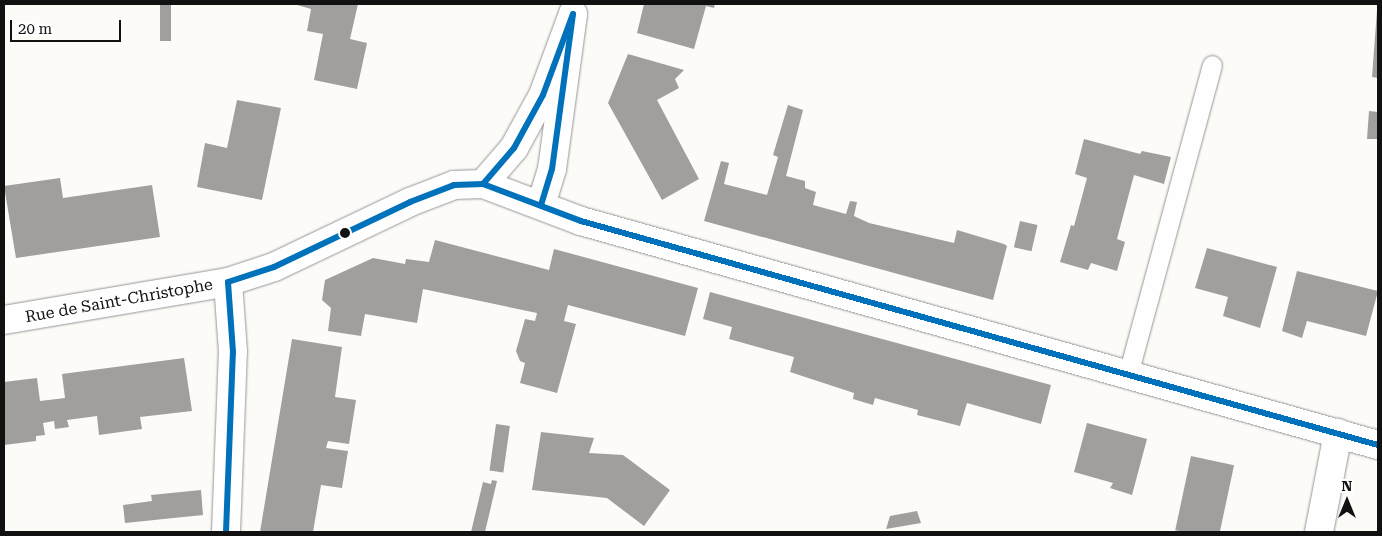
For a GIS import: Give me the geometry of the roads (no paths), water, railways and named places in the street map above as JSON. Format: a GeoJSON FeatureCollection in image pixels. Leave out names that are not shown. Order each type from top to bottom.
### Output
{"type":"FeatureCollection","features":[{"type":"Feature","properties":{"kind":"street"},"geometry":{"type":"LineString","coordinates":[[574,9],[543,95],[514,148],[483,184],[581,221],[1378,444]]}},
{"type":"Feature","properties":{"kind":"street"},"geometry":{"type":"LineString","coordinates":[[542,205],[552,169],[574,9]]}},
{"type":"Feature","properties":{"kind":"street","name":"Rue de Saint-Christophe"},"geometry":{"type":"LineString","coordinates":[[4,320],[228,282],[274,267],[419,198],[454,185],[483,184]]}},
{"type":"Feature","properties":{"kind":"street"},"geometry":{"type":"LineString","coordinates":[[226,532],[232,352],[228,282]]}},
{"type":"Feature","properties":{"kind":"street"},"geometry":{"type":"LineString","coordinates":[[1319,532],[1338,433]]}},
{"type":"Feature","properties":{"kind":"lane"},"geometry":{"type":"LineString","coordinates":[[1128,374],[1212,65]]}}]}
